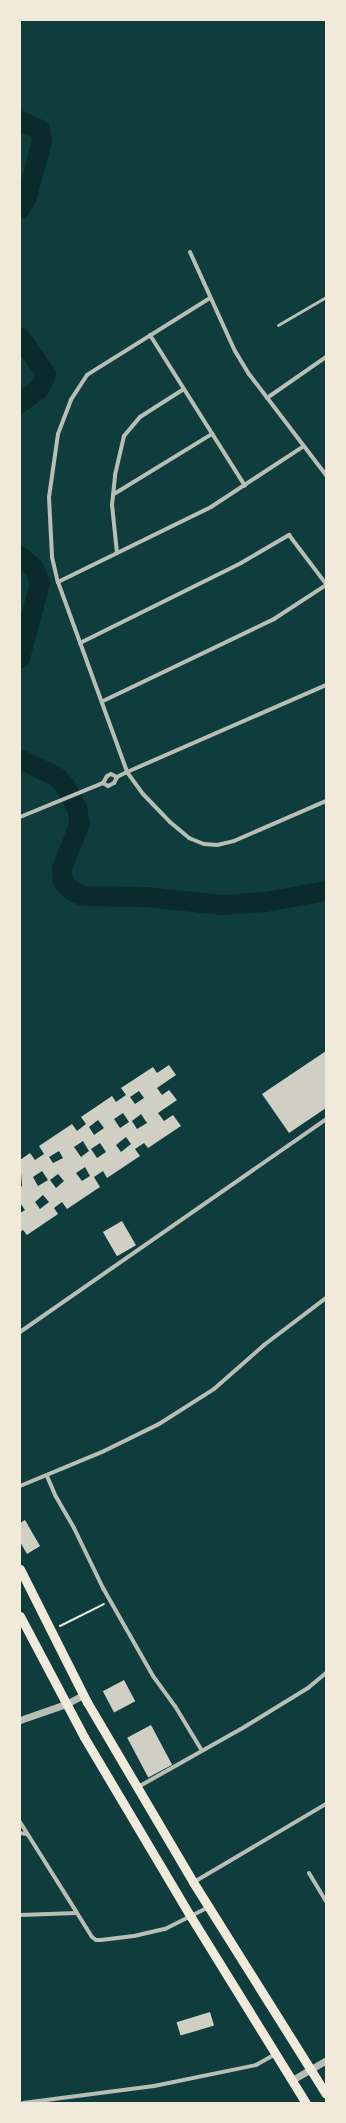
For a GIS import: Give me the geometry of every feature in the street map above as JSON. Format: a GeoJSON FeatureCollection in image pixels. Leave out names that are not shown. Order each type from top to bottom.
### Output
{"type":"FeatureCollection","features":[{"type":"Feature","properties":{"kind":"main road"},"geometry":{"type":"LineString","coordinates":[[20,1569],[52,1630],[83,1696],[194,1882],[326,2094]]}},
{"type":"Feature","properties":{"kind":"main road"},"geometry":{"type":"LineString","coordinates":[[20,1616],[66,1704],[191,1917],[306,2103]]}},
{"type":"Feature","properties":{"kind":"street"},"geometry":{"type":"LineString","coordinates":[[190,252],[235,351],[268,398],[326,475]]}},
{"type":"Feature","properties":{"kind":"street"},"geometry":{"type":"LineString","coordinates":[[210,298],[87,375],[71,400],[58,434],[49,497],[52,557],[58,582],[103,701],[127,772],[143,794],[170,822],[189,838],[204,844],[217,845],[234,842],[326,801]]}},
{"type":"Feature","properties":{"kind":"street"},"geometry":{"type":"LineString","coordinates":[[150,335],[245,486]]}},
{"type":"Feature","properties":{"kind":"street"},"geometry":{"type":"LineString","coordinates":[[268,398],[326,357]]}},
{"type":"Feature","properties":{"kind":"street"},"geometry":{"type":"LineString","coordinates":[[117,553],[112,516],[115,475],[124,436],[140,417],[184,389]]}},
{"type":"Feature","properties":{"kind":"street"},"geometry":{"type":"LineString","coordinates":[[114,494],[212,434]]}},
{"type":"Feature","properties":{"kind":"street"},"geometry":{"type":"LineString","coordinates":[[58,582],[211,507],[304,446]]}},
{"type":"Feature","properties":{"kind":"street"},"geometry":{"type":"LineString","coordinates":[[80,643],[241,563],[289,536],[326,585],[274,618],[103,701]]}},
{"type":"Feature","properties":{"kind":"street"},"geometry":{"type":"LineString","coordinates":[[103,783],[108,786],[114,783],[117,777],[127,772],[326,685]]}},
{"type":"Feature","properties":{"kind":"street"},"geometry":{"type":"LineString","coordinates":[[20,817],[103,783],[106,777],[111,774],[117,777]]}},
{"type":"Feature","properties":{"kind":"street"},"geometry":{"type":"LineString","coordinates":[[20,1332],[326,1119]]}},
{"type":"Feature","properties":{"kind":"street"},"geometry":{"type":"LineString","coordinates":[[20,1486],[104,1451],[159,1424],[214,1389],[264,1345],[326,1298]]}},
{"type":"Feature","properties":{"kind":"street"},"geometry":{"type":"LineString","coordinates":[[47,1476],[110,1600],[153,1676],[175,1706],[202,1751]]}},
{"type":"Feature","properties":{"kind":"street"},"geometry":{"type":"LineString","coordinates":[[138,1787],[308,1688],[326,1673]]}},
{"type":"Feature","properties":{"kind":"street"},"geometry":{"type":"LineString","coordinates":[[20,1720],[66,1704],[83,1696]]}},
{"type":"Feature","properties":{"kind":"street"},"geometry":{"type":"LineString","coordinates":[[194,1882],[326,1804]]}},
{"type":"Feature","properties":{"kind":"street"},"geometry":{"type":"LineString","coordinates":[[20,1822],[76,1913],[92,1937],[96,1940],[150,1933],[165,1929],[210,1906]]}},
{"type":"Feature","properties":{"kind":"street"},"geometry":{"type":"LineString","coordinates":[[20,1833],[27,1834]]}},
{"type":"Feature","properties":{"kind":"street"},"geometry":{"type":"LineString","coordinates":[[309,1873],[326,1901]]}},
{"type":"Feature","properties":{"kind":"street"},"geometry":{"type":"LineString","coordinates":[[20,1915],[76,1913]]}},
{"type":"Feature","properties":{"kind":"street"},"geometry":{"type":"LineString","coordinates":[[23,2103],[161,2084],[256,2065],[276,2054]]}},
{"type":"Feature","properties":{"kind":"street"},"geometry":{"type":"LineString","coordinates":[[292,2080],[326,2060]]}},
{"type":"Feature","properties":{"kind":"lane"},"geometry":{"type":"LineString","coordinates":[[278,325],[326,298]]}},
{"type":"Feature","properties":{"kind":"path"},"geometry":{"type":"LineString","coordinates":[[52,1630],[110,1600]]}},
{"type":"Feature","properties":{"kind":"building"},"geometry":{"type":"Polygon","coordinates":[[[326,1051],[326,1108],[289,1133],[262,1094],[326,1051]]]}},
{"type":"Feature","properties":{"kind":"building"},"geometry":{"type":"Polygon","coordinates":[[[169,1065],[176,1075],[157,1088],[162,1095],[169,1090],[177,1100],[158,1113],[164,1121],[173,1115],[181,1126],[148,1148],[144,1143],[135,1149],[140,1156],[107,1178],[103,1171],[94,1177],[100,1187],[67,1209],[62,1202],[54,1208],[58,1214],[27,1235],[23,1230],[20,1232],[20,1213],[25,1210],[20,1203],[20,1187],[22,1186],[20,1160],[30,1153],[35,1160],[44,1154],[39,1146],[72,1124],[77,1131],[86,1124],[81,1117],[112,1096],[116,1102],[126,1095],[121,1088],[153,1067],[157,1073],[169,1065]],[[139,1091],[130,1097],[135,1104],[144,1098],[139,1091]],[[123,1113],[114,1119],[120,1128],[129,1122],[123,1113]],[[141,1114],[132,1121],[137,1129],[147,1123],[141,1114]],[[98,1120],[89,1127],[94,1135],[104,1128],[98,1120]],[[126,1137],[116,1145],[121,1152],[131,1144],[126,1137]],[[83,1141],[74,1147],[81,1157],[89,1151],[83,1141]],[[100,1143],[91,1149],[97,1158],[106,1152],[100,1143]],[[59,1151],[49,1157],[53,1163],[63,1158],[59,1151]],[[85,1167],[76,1173],[82,1181],[90,1176],[85,1167]],[[42,1171],[33,1177],[38,1186],[48,1180],[42,1171]],[[58,1174],[50,1180],[56,1188],[64,1181],[58,1174]],[[43,1195],[35,1202],[40,1209],[49,1202],[43,1195]]]}},
{"type":"Feature","properties":{"kind":"building"},"geometry":{"type":"Polygon","coordinates":[[[122,1221],[136,1245],[117,1256],[103,1232],[122,1221]]]}},
{"type":"Feature","properties":{"kind":"building"},"geometry":{"type":"Polygon","coordinates":[[[25,1520],[40,1546],[27,1554],[20,1542],[20,1523],[25,1520]]]}},
{"type":"Feature","properties":{"kind":"building"},"geometry":{"type":"Polygon","coordinates":[[[124,1680],[135,1701],[114,1712],[103,1691],[124,1680]]]}},
{"type":"Feature","properties":{"kind":"building"},"geometry":{"type":"Polygon","coordinates":[[[151,1725],[172,1765],[148,1777],[127,1738],[151,1725]]]}},
{"type":"Feature","properties":{"kind":"building"},"geometry":{"type":"Polygon","coordinates":[[[210,2012],[214,2025],[181,2036],[177,2022],[210,2012]]]}},
{"type":"Feature","properties":{"kind":"waterway"},"geometry":{"type":"LineString","coordinates":[[20,121],[40,130],[42,141],[27,197],[20,209]]}},
{"type":"Feature","properties":{"kind":"waterway"},"geometry":{"type":"LineString","coordinates":[[20,337],[46,374],[39,389],[20,403]]}},
{"type":"Feature","properties":{"kind":"waterway"},"geometry":{"type":"LineString","coordinates":[[20,556],[34,568],[40,583],[20,658]]}},
{"type":"Feature","properties":{"kind":"waterway"},"geometry":{"type":"LineString","coordinates":[[20,759],[57,777],[66,787],[77,808],[80,823],[62,868],[63,882],[72,891],[83,896],[146,897],[222,905],[266,902],[326,891]]}}]}
